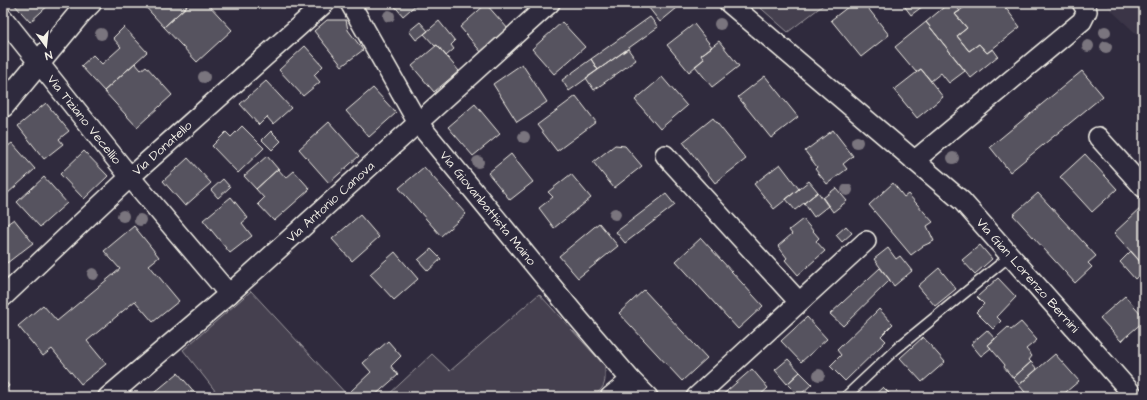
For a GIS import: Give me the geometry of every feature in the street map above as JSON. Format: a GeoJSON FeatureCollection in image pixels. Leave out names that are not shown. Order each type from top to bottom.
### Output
{"type":"FeatureCollection","features":[{"type":"Feature","properties":{"kind":"street"},"geometry":{"type":"LineString","coordinates":[[3,106],[90,3]]}},
{"type":"Feature","properties":{"kind":"street","name":"Via Donatello"},"geometry":{"type":"LineString","coordinates":[[3,297],[130,178],[325,3]]}},
{"type":"Feature","properties":{"kind":"street","name":"Via Giovanbattista Maino"},"geometry":{"type":"LineString","coordinates":[[350,3],[418,123],[577,317],[631,380],[648,397]]}},
{"type":"Feature","properties":{"kind":"street","name":"Via Antonio Canova"},"geometry":{"type":"LineString","coordinates":[[108,397],[229,294],[550,3]]}},
{"type":"Feature","properties":{"kind":"street","name":"Via Gian Lorenzo Bernini"},"geometry":{"type":"LineString","coordinates":[[729,3],[962,201],[1135,397]]}},
{"type":"Feature","properties":{"kind":"street"},"geometry":{"type":"LineString","coordinates":[[914,161],[1082,21],[1087,11],[1082,3]]}},
{"type":"Feature","properties":{"kind":"street","name":"Via Tiziano Vecellio"},"geometry":{"type":"LineString","coordinates":[[3,18],[130,178],[229,294]]}},
{"type":"Feature","properties":{"kind":"street"},"geometry":{"type":"LineString","coordinates":[[1098,138],[1144,188]]}},
{"type":"Feature","properties":{"kind":"street"},"geometry":{"type":"LineString","coordinates":[[665,155],[799,302]]}},
{"type":"Feature","properties":{"kind":"street"},"geometry":{"type":"LineString","coordinates":[[696,397],[866,241]]}},
{"type":"Feature","properties":{"kind":"street"},"geometry":{"type":"LineString","coordinates":[[610,397],[631,380]]}},
{"type":"Feature","properties":{"kind":"lane"},"geometry":{"type":"LineString","coordinates":[[845,397],[896,349],[1010,256]]}},
{"type":"Feature","properties":{"kind":"shaded area"},"geometry":{"type":"Polygon","coordinates":[[[755,3],[826,3],[788,32],[755,3]]]}},
{"type":"Feature","properties":{"kind":"shaded area"},"geometry":{"type":"Polygon","coordinates":[[[1105,3],[1144,3],[1144,41],[1114,13],[1105,3]]]}},
{"type":"Feature","properties":{"kind":"shaded area"},"geometry":{"type":"Polygon","coordinates":[[[251,291],[349,397],[220,397],[183,350],[251,291]]]}},
{"type":"Feature","properties":{"kind":"shaded area"},"geometry":{"type":"Polygon","coordinates":[[[539,294],[605,366],[603,387],[592,397],[386,397],[432,354],[450,371],[539,294]]]}},
{"type":"Feature","properties":{"kind":"building"},"geometry":{"type":"Polygon","coordinates":[[[13,3],[51,3],[30,22],[13,3]]]}},
{"type":"Feature","properties":{"kind":"building"},"geometry":{"type":"Polygon","coordinates":[[[142,3],[190,3],[164,27],[142,3]]]}},
{"type":"Feature","properties":{"kind":"building"},"geometry":{"type":"Polygon","coordinates":[[[190,3],[199,3],[201,5],[207,3],[232,30],[197,62],[164,27],[190,3]]]}},
{"type":"Feature","properties":{"kind":"building"},"geometry":{"type":"Polygon","coordinates":[[[392,3],[418,3],[403,16],[392,3]]]}},
{"type":"Feature","properties":{"kind":"building"},"geometry":{"type":"Polygon","coordinates":[[[645,3],[683,3],[660,22],[645,3]]]}},
{"type":"Feature","properties":{"kind":"building"},"geometry":{"type":"Polygon","coordinates":[[[853,3],[864,3],[889,35],[861,57],[831,20],[853,3]]]}},
{"type":"Feature","properties":{"kind":"building"},"geometry":{"type":"Polygon","coordinates":[[[902,3],[927,3],[911,15],[902,3]]]}},
{"type":"Feature","properties":{"kind":"building"},"geometry":{"type":"Polygon","coordinates":[[[949,3],[954,3],[960,11],[955,14],[967,28],[957,36],[969,51],[979,44],[987,53],[993,49],[998,56],[971,78],[926,22],[949,3]]]}},
{"type":"Feature","properties":{"kind":"building"},"geometry":{"type":"Polygon","coordinates":[[[970,3],[1002,3],[1020,27],[987,53],[979,44],[969,51],[957,36],[967,28],[955,14],[970,3]]]}},
{"type":"Feature","properties":{"kind":"building"},"geometry":{"type":"Polygon","coordinates":[[[486,4],[509,30],[482,53],[460,27],[486,4]]]}},
{"type":"Feature","properties":{"kind":"building"},"geometry":{"type":"Polygon","coordinates":[[[650,17],[658,27],[598,70],[591,59],[650,17]]]}},
{"type":"Feature","properties":{"kind":"building"},"geometry":{"type":"Polygon","coordinates":[[[327,20],[346,20],[348,30],[363,50],[342,66],[314,31],[327,20]]]}},
{"type":"Feature","properties":{"kind":"building"},"geometry":{"type":"Polygon","coordinates":[[[439,21],[455,41],[451,45],[454,49],[446,56],[437,45],[435,46],[424,34],[439,21]]]}},
{"type":"Feature","properties":{"kind":"building"},"geometry":{"type":"Polygon","coordinates":[[[420,22],[428,31],[416,40],[409,31],[420,22]]]}},
{"type":"Feature","properties":{"kind":"building"},"geometry":{"type":"Polygon","coordinates":[[[562,22],[585,47],[554,74],[532,49],[562,22]]]}},
{"type":"Feature","properties":{"kind":"building"},"geometry":{"type":"Polygon","coordinates":[[[926,22],[965,71],[949,83],[941,73],[931,81],[921,69],[916,72],[895,47],[926,22]]]}},
{"type":"Feature","properties":{"kind":"building"},"geometry":{"type":"Polygon","coordinates":[[[694,24],[712,47],[701,55],[704,59],[689,72],[667,45],[694,24]]]}},
{"type":"Feature","properties":{"kind":"building"},"geometry":{"type":"Polygon","coordinates":[[[124,27],[147,52],[104,91],[81,66],[93,55],[102,64],[121,47],[113,38],[124,27]]]}},
{"type":"Feature","properties":{"kind":"building"},"geometry":{"type":"Polygon","coordinates":[[[719,41],[739,66],[712,87],[695,66],[704,59],[701,55],[719,41]]]}},
{"type":"Feature","properties":{"kind":"building"},"geometry":{"type":"Polygon","coordinates":[[[437,45],[459,71],[434,92],[412,66],[437,45]]]}},
{"type":"Feature","properties":{"kind":"building"},"geometry":{"type":"Polygon","coordinates":[[[305,46],[323,66],[314,75],[320,82],[303,96],[279,70],[305,46]]]}},
{"type":"Feature","properties":{"kind":"building"},"geometry":{"type":"Polygon","coordinates":[[[628,49],[636,60],[594,90],[586,78],[628,49]]]}},
{"type":"Feature","properties":{"kind":"building"},"geometry":{"type":"Polygon","coordinates":[[[591,59],[598,70],[569,91],[562,80],[591,59]]]}},
{"type":"Feature","properties":{"kind":"building"},"geometry":{"type":"Polygon","coordinates":[[[135,63],[141,70],[146,66],[172,95],[137,127],[104,91],[135,63]]]}},
{"type":"Feature","properties":{"kind":"building"},"geometry":{"type":"Polygon","coordinates":[[[522,64],[547,102],[517,122],[493,84],[522,64]]]}},
{"type":"Feature","properties":{"kind":"building"},"geometry":{"type":"Polygon","coordinates":[[[921,69],[943,97],[917,118],[894,90],[921,69]]]}},
{"type":"Feature","properties":{"kind":"building"},"geometry":{"type":"Polygon","coordinates":[[[1082,71],[1103,96],[1010,172],[990,147],[1082,71]]]}},
{"type":"Feature","properties":{"kind":"building"},"geometry":{"type":"Polygon","coordinates":[[[765,76],[798,117],[771,138],[738,97],[765,76]]]}},
{"type":"Feature","properties":{"kind":"building"},"geometry":{"type":"Polygon","coordinates":[[[662,77],[687,106],[660,129],[635,100],[662,77]]]}},
{"type":"Feature","properties":{"kind":"building"},"geometry":{"type":"Polygon","coordinates":[[[266,81],[291,108],[273,124],[267,117],[259,125],[240,104],[266,81]]]}},
{"type":"Feature","properties":{"kind":"building"},"geometry":{"type":"Polygon","coordinates":[[[373,88],[396,113],[369,137],[346,111],[373,88]]]}},
{"type":"Feature","properties":{"kind":"building"},"geometry":{"type":"Polygon","coordinates":[[[576,96],[596,122],[557,151],[537,125],[576,96]]]}},
{"type":"Feature","properties":{"kind":"building"},"geometry":{"type":"Polygon","coordinates":[[[46,103],[69,131],[59,139],[63,144],[44,159],[18,126],[46,103]]]}},
{"type":"Feature","properties":{"kind":"building"},"geometry":{"type":"Polygon","coordinates":[[[475,104],[500,134],[473,156],[448,127],[475,104]]]}},
{"type":"Feature","properties":{"kind":"building"},"geometry":{"type":"Polygon","coordinates":[[[713,118],[746,159],[715,183],[683,142],[713,118]]]}},
{"type":"Feature","properties":{"kind":"building"},"geometry":{"type":"Polygon","coordinates":[[[329,122],[359,156],[329,183],[299,149],[329,122]]]}},
{"type":"Feature","properties":{"kind":"building"},"geometry":{"type":"Polygon","coordinates":[[[242,126],[264,148],[238,173],[212,146],[226,132],[231,137],[242,126]]]}},
{"type":"Feature","properties":{"kind":"building"},"geometry":{"type":"Polygon","coordinates":[[[833,130],[853,156],[843,164],[847,169],[827,184],[815,169],[817,167],[805,151],[833,130]]]}},
{"type":"Feature","properties":{"kind":"building"},"geometry":{"type":"Polygon","coordinates":[[[271,131],[281,141],[272,150],[262,140],[271,131]]]}},
{"type":"Feature","properties":{"kind":"building"},"geometry":{"type":"Polygon","coordinates":[[[12,143],[35,169],[7,194],[3,190],[3,150],[12,143]]]}},
{"type":"Feature","properties":{"kind":"building"},"geometry":{"type":"Polygon","coordinates":[[[615,145],[625,146],[642,166],[614,188],[593,162],[615,145]]]}},
{"type":"Feature","properties":{"kind":"building"},"geometry":{"type":"Polygon","coordinates":[[[84,151],[108,176],[84,199],[60,174],[84,151]]]}},
{"type":"Feature","properties":{"kind":"building"},"geometry":{"type":"Polygon","coordinates":[[[511,154],[533,182],[510,200],[488,173],[511,154]]]}},
{"type":"Feature","properties":{"kind":"building"},"geometry":{"type":"Polygon","coordinates":[[[1085,154],[1117,189],[1092,212],[1060,177],[1085,154]]]}},
{"type":"Feature","properties":{"kind":"building"},"geometry":{"type":"Polygon","coordinates":[[[267,156],[278,169],[256,189],[244,176],[267,156]]]}},
{"type":"Feature","properties":{"kind":"building"},"geometry":{"type":"Polygon","coordinates":[[[188,158],[211,183],[185,206],[163,181],[188,158]]]}},
{"type":"Feature","properties":{"kind":"building"},"geometry":{"type":"Polygon","coordinates":[[[780,164],[799,189],[774,209],[754,184],[780,164]]]}},
{"type":"Feature","properties":{"kind":"building"},"geometry":{"type":"Polygon","coordinates":[[[424,167],[466,214],[441,236],[399,188],[424,167]]]}},
{"type":"Feature","properties":{"kind":"building"},"geometry":{"type":"Polygon","coordinates":[[[278,169],[286,178],[294,171],[310,189],[274,221],[258,204],[264,198],[256,189],[278,169]]]}},
{"type":"Feature","properties":{"kind":"building"},"geometry":{"type":"Polygon","coordinates":[[[571,174],[591,198],[554,228],[539,208],[553,197],[548,192],[571,174]]]}},
{"type":"Feature","properties":{"kind":"building"},"geometry":{"type":"Polygon","coordinates":[[[44,177],[67,203],[40,227],[17,202],[44,177]]]}},
{"type":"Feature","properties":{"kind":"building"},"geometry":{"type":"Polygon","coordinates":[[[223,179],[230,187],[218,198],[211,190],[223,179]]]}},
{"type":"Feature","properties":{"kind":"building"},"geometry":{"type":"Polygon","coordinates":[[[809,181],[818,192],[795,210],[786,199],[809,181]]]}},
{"type":"Feature","properties":{"kind":"building"},"geometry":{"type":"Polygon","coordinates":[[[893,183],[904,197],[908,194],[933,222],[927,226],[934,241],[923,246],[911,255],[869,205],[893,183]]]}},
{"type":"Feature","properties":{"kind":"building"},"geometry":{"type":"Polygon","coordinates":[[[836,188],[847,201],[833,212],[823,198],[836,188]]]}},
{"type":"Feature","properties":{"kind":"building"},"geometry":{"type":"Polygon","coordinates":[[[818,192],[828,206],[814,217],[804,203],[818,192]]]}},
{"type":"Feature","properties":{"kind":"building"},"geometry":{"type":"Polygon","coordinates":[[[1038,193],[1096,256],[1088,263],[1092,267],[1075,283],[1013,215],[1038,193]]]}},
{"type":"Feature","properties":{"kind":"building"},"geometry":{"type":"Polygon","coordinates":[[[666,194],[675,205],[625,243],[616,232],[666,194]]]}},
{"type":"Feature","properties":{"kind":"building"},"geometry":{"type":"Polygon","coordinates":[[[231,197],[248,218],[242,223],[252,236],[230,253],[203,220],[231,197]]]}},
{"type":"Feature","properties":{"kind":"building"},"geometry":{"type":"Polygon","coordinates":[[[1142,207],[1144,209],[1144,266],[1114,233],[1142,207]]]}},
{"type":"Feature","properties":{"kind":"building"},"geometry":{"type":"Polygon","coordinates":[[[360,215],[379,237],[352,261],[332,239],[360,215]]]}},
{"type":"Feature","properties":{"kind":"building"},"geometry":{"type":"Polygon","coordinates":[[[14,219],[33,243],[7,263],[3,258],[3,227],[14,219]]]}},
{"type":"Feature","properties":{"kind":"building"},"geometry":{"type":"Polygon","coordinates":[[[803,219],[819,238],[816,241],[825,251],[798,275],[785,260],[787,258],[778,246],[792,234],[789,230],[803,219]]]}},
{"type":"Feature","properties":{"kind":"building"},"geometry":{"type":"Polygon","coordinates":[[[599,223],[618,246],[578,278],[559,256],[599,223]]]}},
{"type":"Feature","properties":{"kind":"building"},"geometry":{"type":"Polygon","coordinates":[[[134,226],[159,257],[149,265],[179,301],[153,322],[135,301],[87,341],[106,364],[81,384],[52,349],[43,356],[18,326],[43,305],[57,321],[120,269],[104,251],[134,226]]]}},
{"type":"Feature","properties":{"kind":"building"},"geometry":{"type":"Polygon","coordinates":[[[846,226],[852,233],[842,242],[836,235],[846,226]]]}},
{"type":"Feature","properties":{"kind":"building"},"geometry":{"type":"Polygon","coordinates":[[[701,238],[763,306],[738,329],[676,261],[701,238]]]}},
{"type":"Feature","properties":{"kind":"building"},"geometry":{"type":"Polygon","coordinates":[[[980,245],[992,259],[975,274],[962,260],[980,245]]]}},
{"type":"Feature","properties":{"kind":"building"},"geometry":{"type":"Polygon","coordinates":[[[888,248],[896,259],[900,256],[912,271],[894,286],[874,259],[888,248]]]}},
{"type":"Feature","properties":{"kind":"building"},"geometry":{"type":"Polygon","coordinates":[[[431,249],[441,259],[428,271],[418,260],[431,249]]]}},
{"type":"Feature","properties":{"kind":"building"},"geometry":{"type":"Polygon","coordinates":[[[1131,251],[1144,266],[1144,271],[1135,279],[1120,262],[1131,251]]]}},
{"type":"Feature","properties":{"kind":"building"},"geometry":{"type":"Polygon","coordinates":[[[395,252],[418,279],[394,300],[370,274],[395,252]]]}},
{"type":"Feature","properties":{"kind":"building"},"geometry":{"type":"Polygon","coordinates":[[[880,268],[890,280],[843,326],[830,314],[880,268]]]}},
{"type":"Feature","properties":{"kind":"building"},"geometry":{"type":"Polygon","coordinates":[[[939,268],[956,289],[935,306],[918,286],[939,268]]]}},
{"type":"Feature","properties":{"kind":"building"},"geometry":{"type":"Polygon","coordinates":[[[998,278],[1016,297],[997,317],[1001,321],[993,329],[976,312],[984,304],[977,297],[998,278]]]}},
{"type":"Feature","properties":{"kind":"building"},"geometry":{"type":"Polygon","coordinates":[[[644,290],[707,358],[682,381],[619,313],[644,290]]]}},
{"type":"Feature","properties":{"kind":"building"},"geometry":{"type":"Polygon","coordinates":[[[1125,296],[1144,317],[1144,321],[1121,341],[1100,318],[1125,296]]]}},
{"type":"Feature","properties":{"kind":"building"},"geometry":{"type":"Polygon","coordinates":[[[879,309],[893,324],[881,336],[886,341],[845,381],[830,366],[841,355],[837,350],[879,309]]]}},
{"type":"Feature","properties":{"kind":"building"},"geometry":{"type":"Polygon","coordinates":[[[807,317],[827,339],[801,362],[781,341],[807,317]]]}},
{"type":"Feature","properties":{"kind":"building"},"geometry":{"type":"Polygon","coordinates":[[[1021,322],[1037,340],[1026,349],[1032,356],[1029,360],[1031,362],[1013,378],[1004,367],[1005,365],[988,345],[1008,327],[1011,330],[1021,322]]]}},
{"type":"Feature","properties":{"kind":"building"},"geometry":{"type":"Polygon","coordinates":[[[987,330],[995,339],[988,345],[991,348],[981,356],[971,344],[987,330]]]}},
{"type":"Feature","properties":{"kind":"building"},"geometry":{"type":"Polygon","coordinates":[[[923,337],[945,362],[922,382],[900,358],[923,337]]]}},
{"type":"Feature","properties":{"kind":"building"},"geometry":{"type":"Polygon","coordinates":[[[388,341],[401,356],[391,366],[398,375],[373,397],[356,397],[351,391],[371,372],[363,363],[388,341]]]}},
{"type":"Feature","properties":{"kind":"building"},"geometry":{"type":"Polygon","coordinates":[[[1055,354],[1079,381],[1060,397],[1029,397],[1019,385],[1055,354]]]}},
{"type":"Feature","properties":{"kind":"building"},"geometry":{"type":"Polygon","coordinates":[[[788,359],[800,372],[787,384],[775,370],[788,359]]]}},
{"type":"Feature","properties":{"kind":"building"},"geometry":{"type":"Polygon","coordinates":[[[1031,362],[1037,369],[1019,385],[1013,378],[1031,362]]]}},
{"type":"Feature","properties":{"kind":"building"},"geometry":{"type":"Polygon","coordinates":[[[752,369],[768,388],[758,397],[720,397],[752,369]]]}},
{"type":"Feature","properties":{"kind":"building"},"geometry":{"type":"Polygon","coordinates":[[[800,372],[812,384],[799,396],[787,384],[800,372]]]}},
{"type":"Feature","properties":{"kind":"building"},"geometry":{"type":"Polygon","coordinates":[[[178,373],[197,395],[194,397],[149,397],[178,373]]]}},
{"type":"Feature","properties":{"kind":"building"},"geometry":{"type":"Polygon","coordinates":[[[3,378],[9,386],[3,391],[3,378]]]}},
{"type":"Feature","properties":{"kind":"building"},"geometry":{"type":"Polygon","coordinates":[[[883,387],[893,397],[872,397],[883,387]]]}}]}
